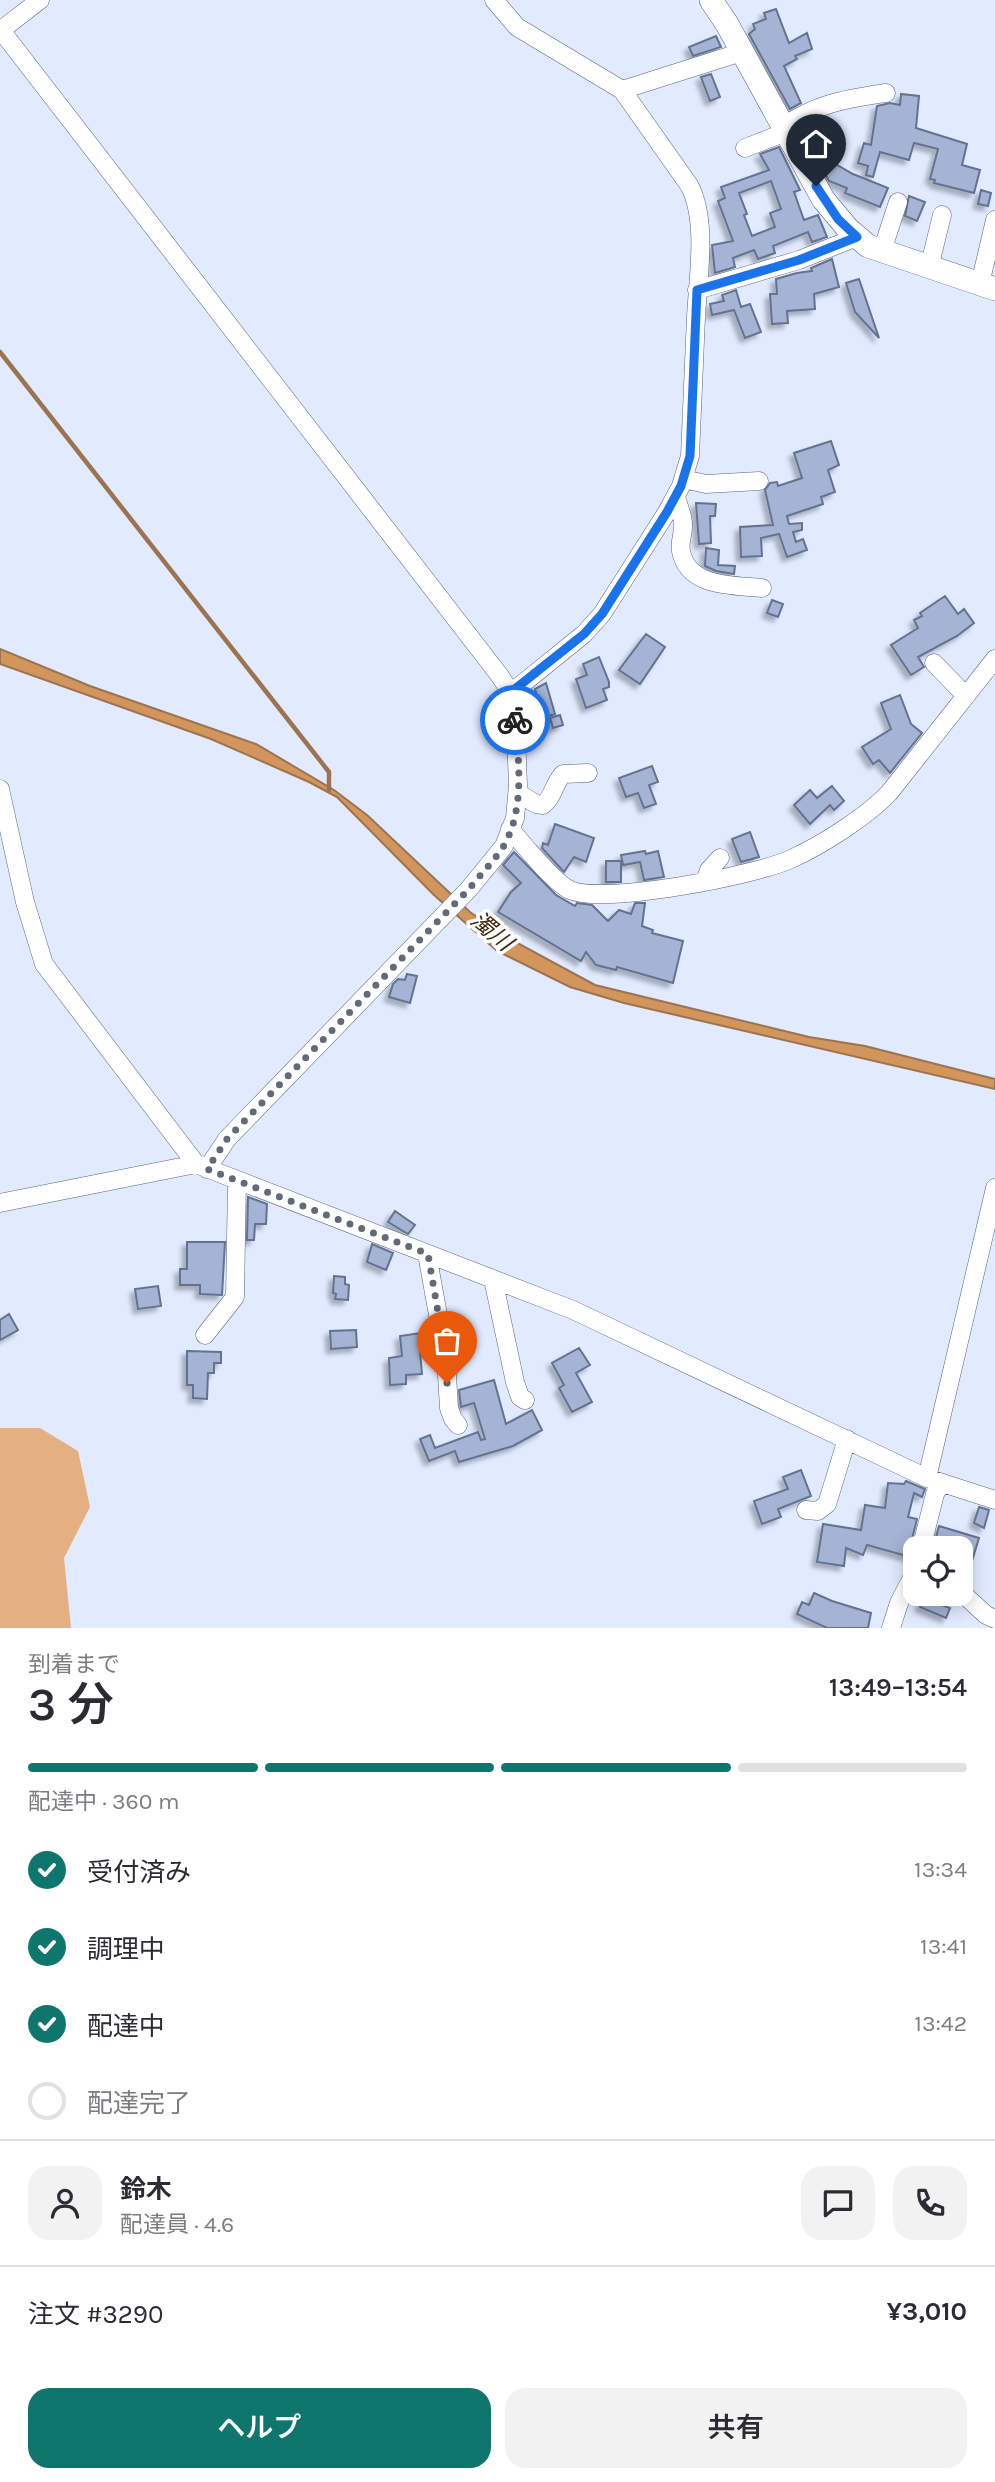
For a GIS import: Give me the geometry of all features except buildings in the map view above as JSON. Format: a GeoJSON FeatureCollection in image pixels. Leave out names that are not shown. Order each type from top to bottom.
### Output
{"type":"FeatureCollection","features":[{"type":"Feature","properties":{"kind":"main road"},"geometry":{"type":"LineString","coordinates":[[712,0],[823,199],[838,219],[868,246],[988,287]]}},
{"type":"Feature","properties":{"kind":"street"},"geometry":{"type":"LineString","coordinates":[[0,1203],[201,1166],[469,889],[503,846],[515,818],[517,793],[516,736],[510,693],[492,665],[0,30],[40,0]]}},
{"type":"Feature","properties":{"kind":"street"},"geometry":{"type":"LineString","coordinates":[[494,0],[517,27],[622,90],[695,196],[698,212],[690,456],[684,479],[676,497],[602,614],[584,634],[510,693]]}},
{"type":"Feature","properties":{"kind":"street"},"geometry":{"type":"LineString","coordinates":[[622,90],[742,52]]}},
{"type":"Feature","properties":{"kind":"street"},"geometry":{"type":"LineString","coordinates":[[745,148],[785,129],[800,115],[818,107],[836,101],[886,93]]}},
{"type":"Feature","properties":{"kind":"street"},"geometry":{"type":"LineString","coordinates":[[881,251],[898,202]]}},
{"type":"Feature","properties":{"kind":"street"},"geometry":{"type":"LineString","coordinates":[[929,268],[943,215]]}},
{"type":"Feature","properties":{"kind":"street"},"geometry":{"type":"LineString","coordinates":[[988,287],[995,220]]}},
{"type":"Feature","properties":{"kind":"street"},"geometry":{"type":"LineString","coordinates":[[697,290],[799,260],[857,237]]}},
{"type":"Feature","properties":{"kind":"street"},"geometry":{"type":"LineString","coordinates":[[684,479],[706,484],[759,481]]}},
{"type":"Feature","properties":{"kind":"street"},"geometry":{"type":"LineString","coordinates":[[676,497],[684,523],[681,550],[689,570],[698,578],[717,583],[762,588]]}},
{"type":"Feature","properties":{"kind":"street"},"geometry":{"type":"LineString","coordinates":[[510,829],[569,890],[606,896],[769,868],[793,859],[875,808],[995,659]]}},
{"type":"Feature","properties":{"kind":"street"},"geometry":{"type":"LineString","coordinates":[[934,663],[966,696]]}},
{"type":"Feature","properties":{"kind":"street"},"geometry":{"type":"LineString","coordinates":[[517,793],[543,805],[549,800],[555,783],[563,774],[588,773]]}},
{"type":"Feature","properties":{"kind":"street"},"geometry":{"type":"LineString","coordinates":[[0,789],[25,902],[44,964],[201,1166],[573,1310],[934,1481],[995,1500]]}},
{"type":"Feature","properties":{"kind":"street"},"geometry":{"type":"LineString","coordinates":[[705,881],[709,870],[720,858]]}},
{"type":"Feature","properties":{"kind":"street"},"geometry":{"type":"LineString","coordinates":[[205,1335],[235,1297],[237,1181]]}},
{"type":"Feature","properties":{"kind":"street"},"geometry":{"type":"LineString","coordinates":[[924,1536],[935,1494],[934,1481],[995,1188]]}},
{"type":"Feature","properties":{"kind":"street"},"geometry":{"type":"LineString","coordinates":[[428,1254],[446,1359],[449,1408],[458,1425]]}},
{"type":"Feature","properties":{"kind":"street"},"geometry":{"type":"LineString","coordinates":[[493,1279],[515,1382],[520,1396],[526,1400]]}},
{"type":"Feature","properties":{"kind":"street"},"geometry":{"type":"LineString","coordinates":[[806,1510],[818,1511],[824,1509],[827,1504],[847,1440]]}},
{"type":"Feature","properties":{"kind":"street"},"geometry":{"type":"LineString","coordinates":[[891,1628],[903,1595]]}},
{"type":"Feature","properties":{"kind":"street"},"geometry":{"type":"LineString","coordinates":[[973,1603],[995,1619]]}},
{"type":"Feature","properties":{"kind":"shaded area"},"geometry":{"type":"Polygon","coordinates":[[[0,1428],[40,1428],[78,1451],[90,1507],[64,1558],[71,1628],[0,1628],[0,1428]]]}},
{"type":"Feature","properties":{"kind":"water","name":"濁川"},"geometry":{"type":"Polygon","coordinates":[[[0,649],[90,686],[256,744],[334,790],[367,815],[470,912],[501,934],[595,985],[809,1037],[865,1046],[995,1079],[995,1089],[624,1003],[570,987],[497,951],[434,895],[337,797],[211,739],[0,664],[0,649]]]}},
{"type":"Feature","properties":{"kind":"waterway"},"geometry":{"type":"LineString","coordinates":[[0,352],[329,772],[329,790]]}},
{"type":"Feature","properties":{"kind":"way so far"},"geometry":{"type":"LineString","coordinates":[[447,1383],[446,1359],[428,1254],[207,1169],[227,1139],[469,889],[503,846],[515,818],[518,785],[515,720]]}},
{"type":"Feature","properties":{"kind":"route"},"geometry":{"type":"LineString","coordinates":[[515,720],[510,693],[584,634],[602,614],[681,486],[690,456],[697,290],[799,260],[857,237],[838,219],[816,186]]}}]}
